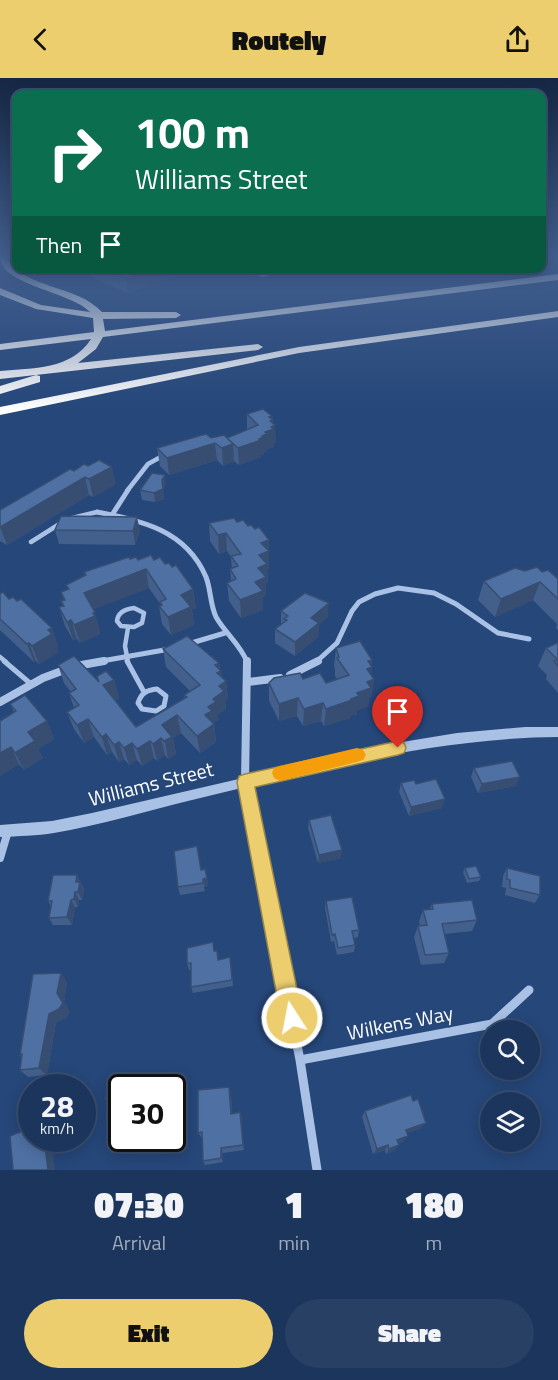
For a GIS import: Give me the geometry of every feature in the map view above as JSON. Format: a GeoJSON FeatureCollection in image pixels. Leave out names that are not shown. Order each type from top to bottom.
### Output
{"type":"FeatureCollection","features":[{"type":"Feature","properties":{"kind":"highway"},"geometry":{"type":"LineString","coordinates":[[50,308],[88,314],[142,315],[265,308]]}},
{"type":"Feature","properties":{"kind":"highway"},"geometry":{"type":"LineString","coordinates":[[0,390],[48,375],[74,361],[89,349],[98,336],[101,325],[97,313],[92,308]]}},
{"type":"Feature","properties":{"kind":"highway"},"geometry":{"type":"LineString","coordinates":[[0,347],[312,308]]}},
{"type":"Feature","properties":{"kind":"highway"},"geometry":{"type":"LineString","coordinates":[[0,375],[558,313]]}},
{"type":"Feature","properties":{"kind":"highway"},"geometry":{"type":"LineString","coordinates":[[0,411],[299,350],[558,313]]}},
{"type":"Feature","properties":{"kind":"street"},"geometry":{"type":"LineString","coordinates":[[112,515],[150,462],[171,453]]}},
{"type":"Feature","properties":{"kind":"street"},"geometry":{"type":"LineString","coordinates":[[97,512],[161,528],[189,548],[205,575],[212,608],[225,633],[243,650],[247,661],[245,782],[300,1060],[317,1170]]}},
{"type":"Feature","properties":{"kind":"street"},"geometry":{"type":"LineString","coordinates":[[248,682],[276,679],[296,673],[314,663],[332,649],[353,608],[360,601],[379,591],[405,588],[430,592],[443,597],[495,632],[505,636],[529,639]]}},
{"type":"Feature","properties":{"kind":"street"},"geometry":{"type":"LineString","coordinates":[[0,702],[31,684],[75,667],[177,647],[225,633]]}},
{"type":"Feature","properties":{"kind":"street","name":"Williams Street"},"geometry":{"type":"LineString","coordinates":[[4,831],[52,827],[92,819],[354,756],[442,741],[520,733],[558,732]]}},
{"type":"Feature","properties":{"kind":"street"},"geometry":{"type":"LineString","coordinates":[[0,858],[4,831]]}},
{"type":"Feature","properties":{"kind":"street","name":"Wilkens Way"},"geometry":{"type":"LineString","coordinates":[[300,1060],[492,1024],[529,990]]}},
{"type":"Feature","properties":{"kind":"lane"},"geometry":{"type":"LineString","coordinates":[[31,542],[72,517],[97,512]]}},
{"type":"Feature","properties":{"kind":"lane"},"geometry":{"type":"LineString","coordinates":[[129,608],[141,611],[144,616],[142,623],[128,628],[118,624],[118,615],[129,608]]}},
{"type":"Feature","properties":{"kind":"lane"},"geometry":{"type":"LineString","coordinates":[[128,628],[124,647],[126,657],[144,692]]}},
{"type":"Feature","properties":{"kind":"lane"},"geometry":{"type":"LineString","coordinates":[[0,657],[31,684]]}},
{"type":"Feature","properties":{"kind":"lane"},"geometry":{"type":"LineString","coordinates":[[153,689],[161,690],[166,696],[166,703],[156,711],[142,709],[138,703],[144,692],[153,689]]}},
{"type":"Feature","properties":{"kind":"building"},"geometry":{"type":"Polygon","coordinates":[[[263,409],[272,416],[269,417],[273,420],[270,421],[275,425],[271,427],[274,429],[265,432],[267,434],[259,439],[261,440],[238,448],[227,438],[258,425],[247,414],[263,409]]]}},
{"type":"Feature","properties":{"kind":"building"},"geometry":{"type":"Polygon","coordinates":[[[206,434],[211,438],[224,435],[233,444],[222,448],[215,443],[167,458],[157,448],[206,434]]]}},
{"type":"Feature","properties":{"kind":"building"},"geometry":{"type":"Polygon","coordinates":[[[99,460],[112,467],[89,479],[85,477],[0,527],[0,510],[70,469],[74,471],[84,464],[88,466],[99,460]]]}},
{"type":"Feature","properties":{"kind":"building"},"geometry":{"type":"Polygon","coordinates":[[[152,473],[165,475],[162,480],[163,489],[154,493],[140,490],[152,473]]]}},
{"type":"Feature","properties":{"kind":"building"},"geometry":{"type":"Polygon","coordinates":[[[61,516],[137,517],[133,531],[55,530],[61,516]]]}},
{"type":"Feature","properties":{"kind":"building"},"geometry":{"type":"Polygon","coordinates":[[[234,518],[237,522],[243,520],[255,529],[259,527],[269,540],[261,543],[269,551],[259,555],[267,564],[258,568],[266,577],[255,582],[263,591],[240,600],[227,583],[236,579],[230,569],[238,566],[231,556],[241,554],[226,533],[218,535],[209,523],[234,518]]]}},
{"type":"Feature","properties":{"kind":"building"},"geometry":{"type":"Polygon","coordinates":[[[151,555],[154,560],[160,557],[165,564],[169,563],[172,567],[176,565],[193,589],[181,595],[191,607],[168,617],[159,606],[162,605],[160,602],[166,599],[146,569],[84,593],[95,616],[74,625],[71,620],[67,622],[59,607],[64,606],[61,601],[65,600],[61,592],[69,589],[66,585],[86,575],[84,572],[129,557],[130,559],[136,557],[138,560],[151,555]]]}},
{"type":"Feature","properties":{"kind":"building"},"geometry":{"type":"Polygon","coordinates":[[[537,567],[542,572],[548,570],[558,577],[558,599],[540,582],[501,599],[484,581],[515,568],[525,571],[537,567]]]}},
{"type":"Feature","properties":{"kind":"building"},"geometry":{"type":"Polygon","coordinates":[[[3,592],[9,599],[13,597],[17,601],[21,599],[52,628],[48,630],[52,634],[32,646],[27,644],[0,619],[0,594],[3,592]]]}},
{"type":"Feature","properties":{"kind":"building"},"geometry":{"type":"Polygon","coordinates":[[[305,593],[329,603],[311,618],[319,623],[295,642],[275,629],[287,620],[284,619],[288,616],[281,611],[305,593]]]}},
{"type":"Feature","properties":{"kind":"building"},"geometry":{"type":"Polygon","coordinates":[[[187,636],[219,663],[215,665],[221,671],[217,673],[226,681],[219,686],[224,691],[213,699],[216,702],[208,707],[212,711],[205,715],[214,724],[197,736],[177,715],[162,725],[172,737],[164,741],[161,738],[153,744],[150,741],[137,749],[132,743],[124,748],[119,742],[114,745],[106,734],[102,737],[88,719],[77,725],[67,712],[79,705],[69,693],[76,689],[58,665],[74,656],[99,682],[97,676],[106,671],[114,680],[103,685],[136,727],[187,697],[184,695],[200,685],[163,649],[187,636]]]}},
{"type":"Feature","properties":{"kind":"building"},"geometry":{"type":"Polygon","coordinates":[[[360,641],[372,660],[368,661],[372,667],[367,669],[374,679],[367,682],[371,688],[357,693],[359,696],[352,700],[326,709],[323,703],[304,709],[298,698],[279,704],[269,683],[274,678],[300,673],[303,679],[320,673],[326,683],[349,675],[337,658],[339,657],[336,648],[360,641]]]}},
{"type":"Feature","properties":{"kind":"building"},"geometry":{"type":"Polygon","coordinates":[[[558,644],[558,660],[546,648],[558,644]]]}},
{"type":"Feature","properties":{"kind":"building"},"geometry":{"type":"Polygon","coordinates":[[[25,695],[47,721],[28,732],[35,741],[15,753],[11,747],[0,753],[0,721],[16,711],[10,704],[25,695]]]}},
{"type":"Feature","properties":{"kind":"building"},"geometry":{"type":"Polygon","coordinates":[[[512,761],[520,777],[482,784],[474,768],[512,761]]]}},
{"type":"Feature","properties":{"kind":"building"},"geometry":{"type":"Polygon","coordinates":[[[436,779],[445,799],[411,807],[401,783],[414,780],[416,784],[436,779]]]}},
{"type":"Feature","properties":{"kind":"building"},"geometry":{"type":"Polygon","coordinates":[[[331,815],[342,850],[319,855],[309,820],[331,815]]]}},
{"type":"Feature","properties":{"kind":"building"},"geometry":{"type":"Polygon","coordinates":[[[197,846],[201,870],[205,869],[207,878],[203,879],[203,883],[178,887],[174,851],[197,846]]]}},
{"type":"Feature","properties":{"kind":"building"},"geometry":{"type":"Polygon","coordinates":[[[476,866],[481,877],[469,879],[465,868],[476,866]]]}},
{"type":"Feature","properties":{"kind":"building"},"geometry":{"type":"Polygon","coordinates":[[[507,868],[540,876],[540,895],[510,888],[507,868]]]}},
{"type":"Feature","properties":{"kind":"building"},"geometry":{"type":"Polygon","coordinates":[[[53,875],[77,875],[76,882],[80,882],[78,892],[75,892],[74,899],[71,900],[67,917],[49,918],[52,901],[48,901],[53,875]]]}},
{"type":"Feature","properties":{"kind":"building"},"geometry":{"type":"Polygon","coordinates":[[[352,897],[359,930],[352,931],[355,945],[338,948],[335,934],[332,935],[326,901],[352,897]]]}},
{"type":"Feature","properties":{"kind":"building"},"geometry":{"type":"Polygon","coordinates":[[[472,900],[477,920],[442,924],[449,953],[425,955],[418,926],[427,925],[423,910],[433,909],[432,904],[472,900]]]}},
{"type":"Feature","properties":{"kind":"building"},"geometry":{"type":"Polygon","coordinates":[[[213,942],[218,960],[230,957],[232,980],[191,987],[191,963],[187,963],[187,948],[213,942]]]}},
{"type":"Feature","properties":{"kind":"building"},"geometry":{"type":"Polygon","coordinates":[[[61,973],[57,993],[63,1003],[59,1009],[49,1014],[39,1068],[20,1070],[22,1054],[20,1055],[33,974],[61,973]]]}},
{"type":"Feature","properties":{"kind":"building"},"geometry":{"type":"Polygon","coordinates":[[[229,1087],[231,1114],[240,1112],[243,1145],[221,1148],[221,1158],[203,1161],[202,1132],[198,1133],[198,1090],[229,1087]]]}},
{"type":"Feature","properties":{"kind":"building"},"geometry":{"type":"Polygon","coordinates":[[[411,1095],[413,1101],[418,1099],[426,1123],[406,1130],[408,1136],[397,1140],[399,1145],[389,1149],[388,1145],[377,1149],[365,1111],[411,1095]]]}},
{"type":"Feature","properties":{"kind":"building"},"geometry":{"type":"Polygon","coordinates":[[[18,1133],[18,1152],[46,1152],[48,1170],[13,1170],[10,1136],[18,1133]]]}},
{"type":"Feature","properties":{"kind":"slow traffic"},"geometry":{"type":"LineString","coordinates":[[280,773],[357,755]]}},
{"type":"Feature","properties":{"kind":"route"},"geometry":{"type":"LineString","coordinates":[[292,1018],[245,782],[398,748]]}}]}
